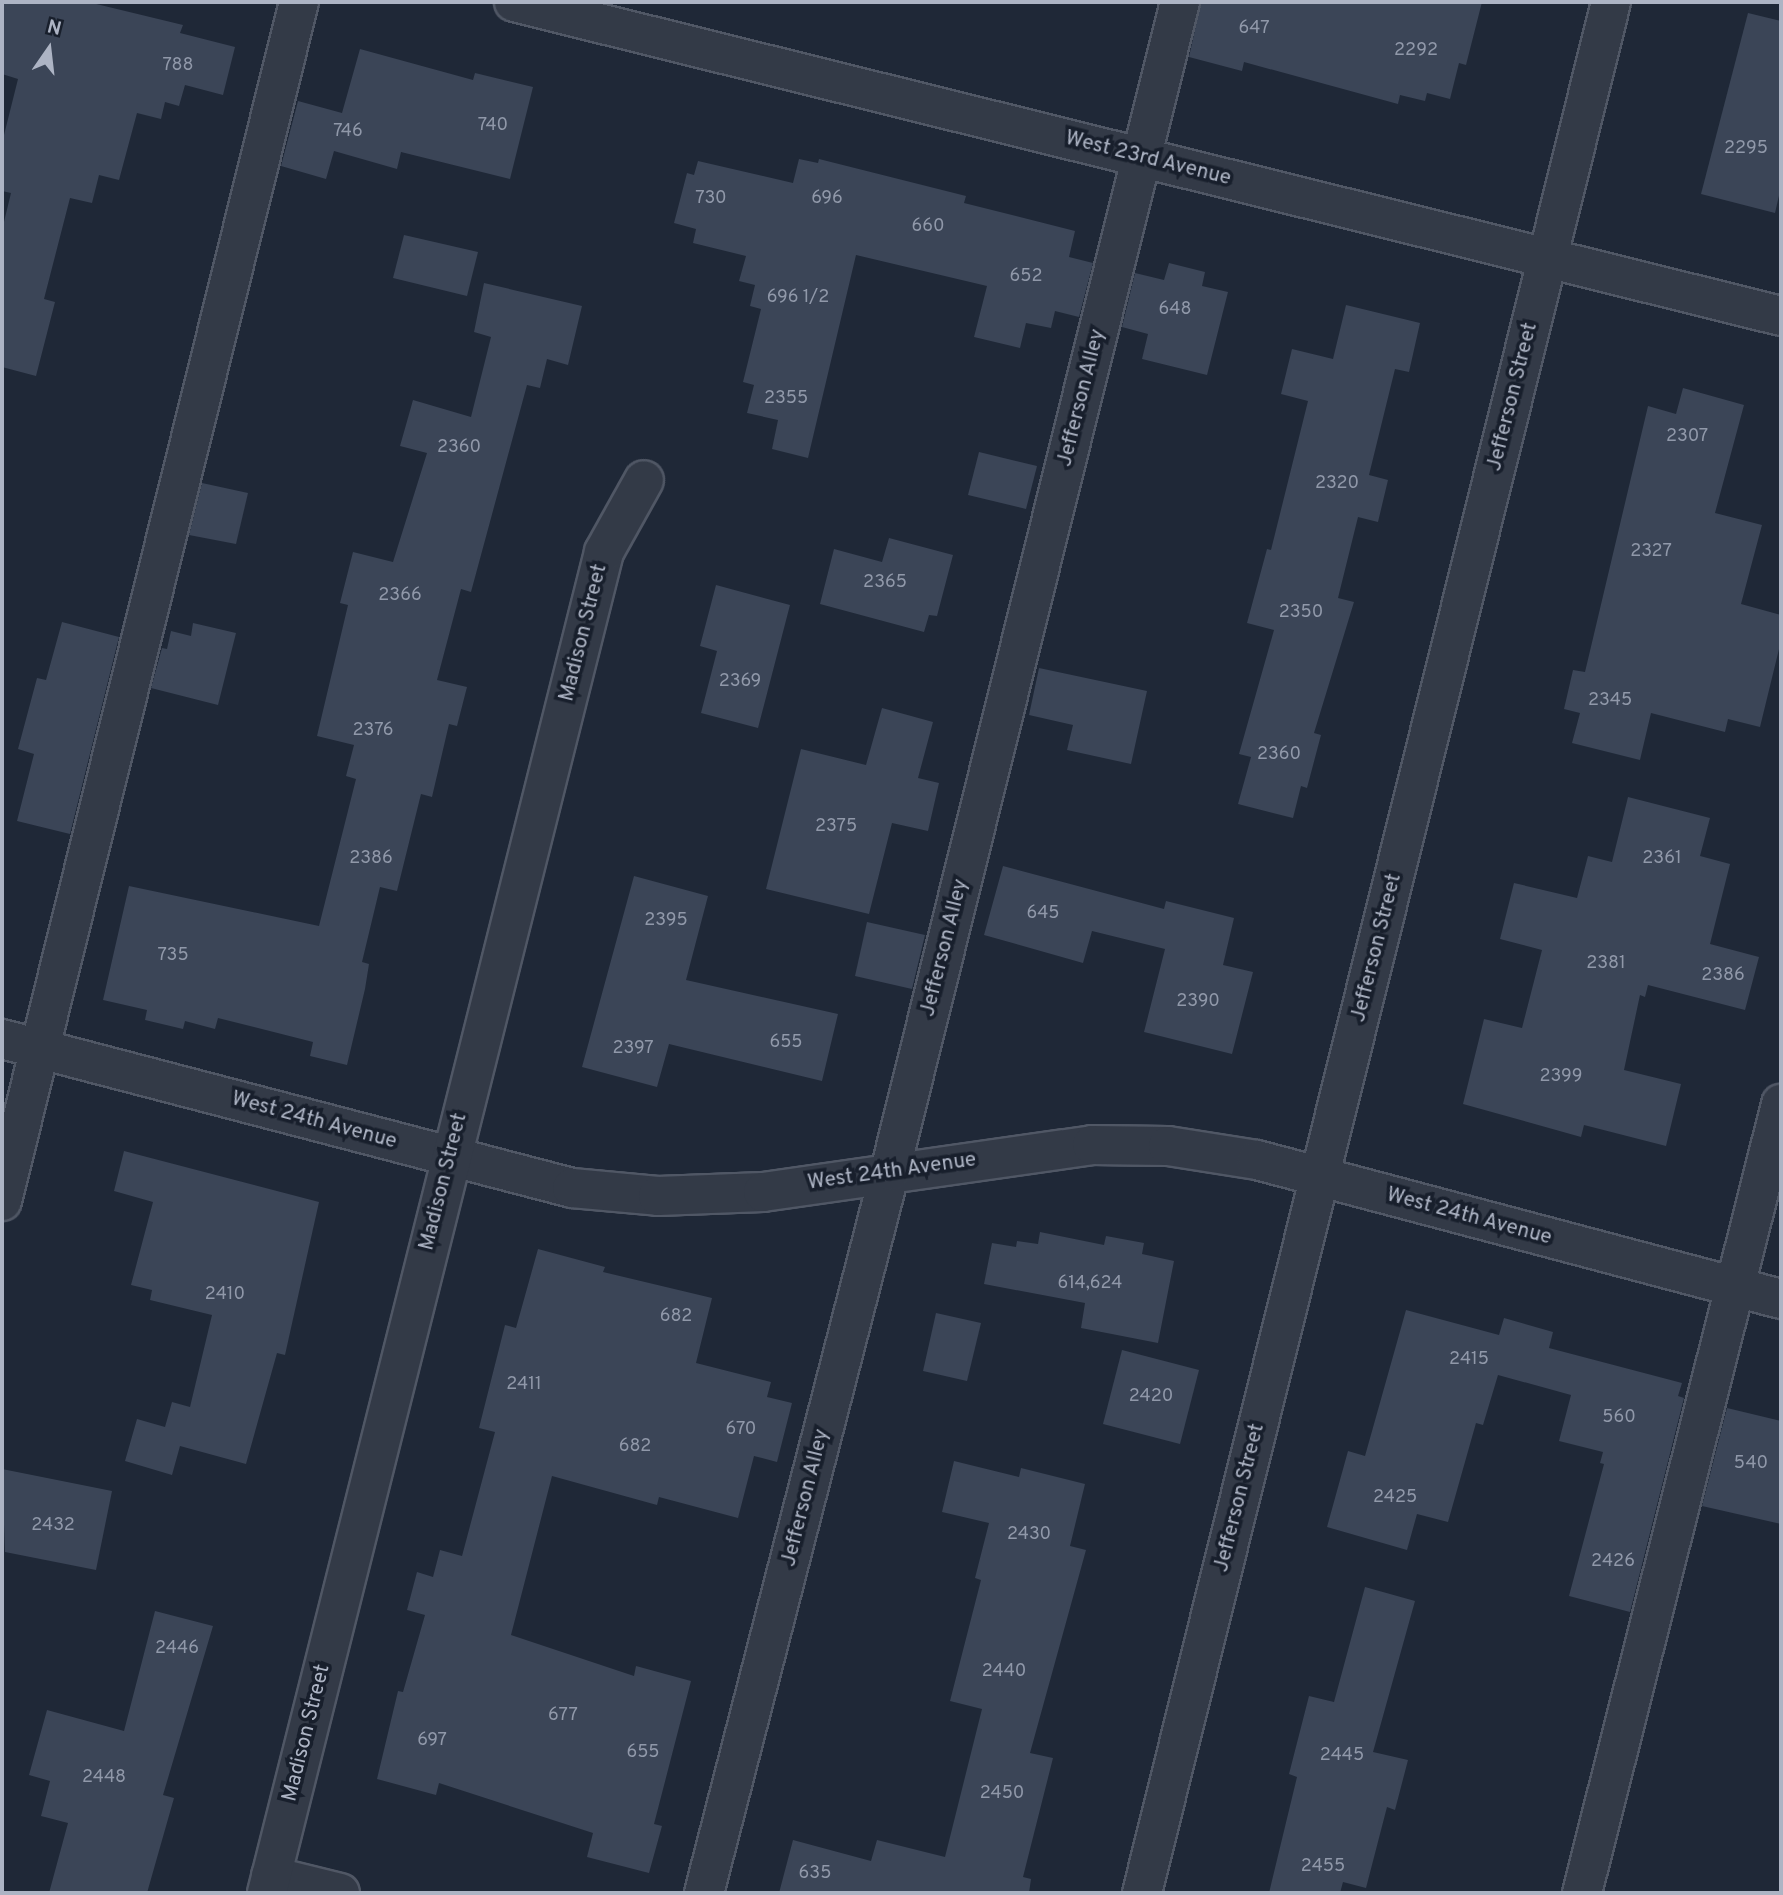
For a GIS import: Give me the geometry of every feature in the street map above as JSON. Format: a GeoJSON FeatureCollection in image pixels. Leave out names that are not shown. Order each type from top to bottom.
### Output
{"type":"FeatureCollection","features":[{"type":"Feature","properties":{"kind":"street"},"geometry":{"type":"LineString","coordinates":[[2,1201],[299,2]]}},
{"type":"Feature","properties":{"kind":"street","name":"West 23rd Avenue"},"geometry":{"type":"LineString","coordinates":[[514,2],[1781,316]]}},
{"type":"Feature","properties":{"kind":"street","name":"Jefferson Alley"},"geometry":{"type":"LineString","coordinates":[[704,1893],[890,1171],[1180,2]]}},
{"type":"Feature","properties":{"kind":"street","name":"Jefferson Street"},"geometry":{"type":"LineString","coordinates":[[1142,1893],[1611,2]]}},
{"type":"Feature","properties":{"kind":"street","name":"Madison Street"},"geometry":{"type":"LineString","coordinates":[[269,1885],[450,1156],[604,552],[644,480]]}},
{"type":"Feature","properties":{"kind":"street","name":"West 24th Avenue"},"geometry":{"type":"LineString","coordinates":[[2,1039],[572,1188],[658,1196],[763,1192],[890,1171],[1092,1144],[1168,1146],[1257,1160],[1781,1299]]}},
{"type":"Feature","properties":{"kind":"street"},"geometry":{"type":"LineString","coordinates":[[1582,1893],[1737,1288],[1781,1104]]}},
{"type":"Feature","properties":{"kind":"street"},"geometry":{"type":"LineString","coordinates":[[269,1885],[340,1893]]}},
{"type":"Feature","properties":{"kind":"building"},"geometry":{"type":"Polygon","coordinates":[[[2,2],[88,2],[183,25],[180,33],[235,47],[223,95],[185,85],[179,106],[165,102],[161,119],[137,113],[119,180],[99,175],[92,203],[70,198],[44,299],[55,302],[36,376],[2,367],[2,230],[11,193],[2,191],[2,143],[18,79],[2,74],[2,2]]]}},
{"type":"Feature","properties":{"kind":"building"},"geometry":{"type":"Polygon","coordinates":[[[1201,2],[1482,2],[1466,65],[1459,63],[1450,99],[1427,93],[1425,101],[1400,95],[1398,104],[1244,62],[1242,71],[1189,57],[1201,2]]]}},
{"type":"Feature","properties":{"kind":"building"},"geometry":{"type":"Polygon","coordinates":[[[1748,13],[1781,21],[1781,187],[1775,213],[1701,194],[1748,13]]]}},
{"type":"Feature","properties":{"kind":"building"},"geometry":{"type":"Polygon","coordinates":[[[360,49],[473,80],[475,73],[533,87],[510,179],[401,152],[397,169],[334,151],[326,179],[281,166],[298,101],[342,113],[360,49]]]}},
{"type":"Feature","properties":{"kind":"building"},"geometry":{"type":"Polygon","coordinates":[[[799,159],[818,163],[819,159],[966,196],[964,203],[1075,231],[1069,257],[1093,263],[1079,317],[1055,311],[1051,328],[1026,323],[1020,348],[974,337],[987,286],[856,255],[808,458],[772,449],[778,420],[747,413],[754,385],[743,382],[761,309],[750,306],[755,285],[739,281],[746,256],[693,243],[696,229],[674,223],[687,173],[694,175],[698,161],[793,183],[799,159]]]}},
{"type":"Feature","properties":{"kind":"building"},"geometry":{"type":"Polygon","coordinates":[[[404,235],[478,252],[467,296],[393,278],[404,235]]]}},
{"type":"Feature","properties":{"kind":"building"},"geometry":{"type":"Polygon","coordinates":[[[1169,263],[1205,272],[1202,286],[1228,292],[1207,375],[1142,359],[1148,334],[1122,327],[1135,273],[1164,280],[1169,263]]]}},
{"type":"Feature","properties":{"kind":"building"},"geometry":{"type":"Polygon","coordinates":[[[484,283],[582,306],[568,365],[547,359],[540,388],[527,385],[471,592],[461,589],[437,680],[467,687],[457,726],[449,724],[432,797],[421,794],[397,891],[380,887],[362,962],[369,964],[347,1065],[310,1056],[313,1042],[218,1018],[215,1029],[185,1021],[183,1029],[145,1020],[147,1010],[103,1000],[129,886],[319,926],[356,779],[346,776],[354,745],[317,736],[348,605],[340,603],[353,552],[393,562],[427,453],[400,446],[413,400],[471,417],[491,337],[474,332],[484,283]]]}},
{"type":"Feature","properties":{"kind":"building"},"geometry":{"type":"Polygon","coordinates":[[[1346,305],[1420,323],[1409,372],[1395,369],[1369,475],[1388,480],[1378,522],[1358,517],[1338,598],[1354,602],[1314,733],[1321,735],[1307,788],[1301,786],[1293,818],[1238,804],[1251,757],[1239,754],[1274,630],[1247,623],[1267,549],[1271,550],[1308,401],[1281,394],[1292,349],[1333,359],[1346,305]]]}},
{"type":"Feature","properties":{"kind":"building"},"geometry":{"type":"Polygon","coordinates":[[[1683,388],[1744,405],[1715,513],[1762,525],[1741,604],[1781,615],[1781,641],[1760,727],[1728,719],[1725,732],[1651,713],[1640,760],[1572,743],[1580,713],[1564,709],[1573,670],[1585,672],[1648,406],[1676,414],[1683,388]]]}},
{"type":"Feature","properties":{"kind":"building"},"geometry":{"type":"Polygon","coordinates":[[[979,452],[1037,466],[1026,509],[968,495],[979,452]]]}},
{"type":"Feature","properties":{"kind":"building"},"geometry":{"type":"Polygon","coordinates":[[[202,483],[248,493],[236,544],[189,535],[202,483]]]}},
{"type":"Feature","properties":{"kind":"building"},"geometry":{"type":"Polygon","coordinates":[[[889,538],[953,555],[937,616],[929,615],[924,632],[820,604],[834,549],[882,562],[889,538]]]}},
{"type":"Feature","properties":{"kind":"building"},"geometry":{"type":"Polygon","coordinates":[[[716,585],[790,605],[758,728],[701,713],[717,651],[700,646],[716,585]]]}},
{"type":"Feature","properties":{"kind":"building"},"geometry":{"type":"Polygon","coordinates":[[[62,622],[119,637],[70,834],[17,821],[34,754],[18,749],[37,678],[46,680],[62,622]]]}},
{"type":"Feature","properties":{"kind":"building"},"geometry":{"type":"Polygon","coordinates":[[[193,623],[236,633],[218,705],[151,688],[162,648],[167,649],[171,631],[191,636],[193,623]]]}},
{"type":"Feature","properties":{"kind":"building"},"geometry":{"type":"Polygon","coordinates":[[[1039,668],[1147,691],[1131,764],[1067,750],[1073,725],[1029,715],[1039,668]]]}},
{"type":"Feature","properties":{"kind":"building"},"geometry":{"type":"Polygon","coordinates":[[[882,708],[933,722],[918,778],[939,783],[928,831],[892,823],[869,914],[766,889],[801,749],[866,765],[882,708]]]}},
{"type":"Feature","properties":{"kind":"building"},"geometry":{"type":"Polygon","coordinates":[[[1628,797],[1710,818],[1700,856],[1730,864],[1710,944],[1759,957],[1745,1010],[1648,985],[1645,997],[1640,995],[1624,1070],[1681,1084],[1666,1146],[1584,1125],[1581,1137],[1463,1104],[1484,1019],[1522,1028],[1542,950],[1500,939],[1514,883],[1577,898],[1588,856],[1612,862],[1628,797]]]}},
{"type":"Feature","properties":{"kind":"building"},"geometry":{"type":"Polygon","coordinates":[[[1003,866],[1164,909],[1166,901],[1234,918],[1223,965],[1253,972],[1232,1054],[1144,1032],[1165,949],[1092,931],[1083,963],[984,935],[1003,866]]]}},
{"type":"Feature","properties":{"kind":"building"},"geometry":{"type":"Polygon","coordinates":[[[634,876],[708,896],[686,980],[838,1014],[822,1081],[669,1044],[657,1087],[582,1067],[634,876]]]}},
{"type":"Feature","properties":{"kind":"building"},"geometry":{"type":"Polygon","coordinates":[[[867,922],[925,935],[912,989],[855,976],[867,922]]]}},
{"type":"Feature","properties":{"kind":"building"},"geometry":{"type":"Polygon","coordinates":[[[124,1151],[319,1202],[285,1355],[277,1353],[246,1464],[180,1446],[172,1475],[125,1461],[137,1419],[165,1427],[172,1402],[190,1407],[212,1315],[150,1300],[152,1290],[131,1285],[153,1202],[114,1191],[124,1151]]]}},
{"type":"Feature","properties":{"kind":"building"},"geometry":{"type":"Polygon","coordinates":[[[1040,1232],[1104,1245],[1106,1236],[1144,1243],[1142,1254],[1174,1261],[1158,1343],[1081,1328],[1085,1303],[984,1284],[992,1243],[1016,1247],[1017,1241],[1038,1244],[1040,1232]]]}},
{"type":"Feature","properties":{"kind":"building"},"geometry":{"type":"Polygon","coordinates":[[[538,1249],[605,1267],[603,1272],[712,1298],[696,1363],[771,1382],[767,1397],[792,1403],[777,1462],[754,1456],[738,1518],[659,1497],[657,1505],[552,1476],[511,1635],[634,1676],[636,1666],[691,1681],[654,1824],[662,1826],[649,1873],[587,1857],[593,1833],[439,1783],[436,1795],[377,1779],[398,1691],[403,1692],[425,1615],[407,1610],[417,1572],[433,1577],[440,1550],[462,1556],[495,1432],[479,1428],[505,1325],[516,1328],[538,1249]]]}},
{"type":"Feature","properties":{"kind":"building"},"geometry":{"type":"Polygon","coordinates":[[[1406,1310],[1499,1335],[1504,1318],[1553,1332],[1549,1348],[1682,1383],[1678,1396],[1684,1398],[1630,1612],[1569,1596],[1604,1464],[1600,1463],[1603,1452],[1559,1441],[1571,1395],[1498,1375],[1483,1425],[1476,1423],[1448,1522],[1417,1514],[1407,1550],[1327,1527],[1348,1451],[1365,1456],[1406,1310]]]}},
{"type":"Feature","properties":{"kind":"building"},"geometry":{"type":"Polygon","coordinates":[[[936,1313],[981,1323],[967,1381],[923,1371],[936,1313]]]}},
{"type":"Feature","properties":{"kind":"building"},"geometry":{"type":"Polygon","coordinates":[[[1122,1350],[1199,1370],[1180,1444],[1103,1424],[1122,1350]]]}},
{"type":"Feature","properties":{"kind":"building"},"geometry":{"type":"Polygon","coordinates":[[[1727,1408],[1781,1421],[1781,1524],[1702,1506],[1727,1408]]]}},
{"type":"Feature","properties":{"kind":"building"},"geometry":{"type":"Polygon","coordinates":[[[954,1461],[1019,1477],[1021,1468],[1085,1484],[1070,1546],[1086,1550],[1030,1753],[1053,1758],[1023,1877],[1031,1879],[1029,1893],[779,1893],[793,1840],[871,1861],[877,1840],[945,1857],[982,1709],[950,1701],[981,1580],[975,1578],[989,1523],[942,1512],[954,1461]]]}},
{"type":"Feature","properties":{"kind":"building"},"geometry":{"type":"Polygon","coordinates":[[[2,1469],[112,1491],[96,1570],[5,1552],[2,1469]]]}},
{"type":"Feature","properties":{"kind":"building"},"geometry":{"type":"Polygon","coordinates":[[[1365,1587],[1415,1601],[1373,1752],[1408,1760],[1395,1810],[1387,1807],[1366,1888],[1343,1882],[1340,1893],[1269,1893],[1297,1777],[1289,1774],[1309,1696],[1334,1702],[1365,1587]]]}},
{"type":"Feature","properties":{"kind":"building"},"geometry":{"type":"Polygon","coordinates":[[[155,1611],[213,1626],[163,1795],[174,1798],[147,1893],[49,1893],[68,1823],[41,1816],[50,1781],[29,1775],[47,1710],[124,1731],[155,1611]]]}}]}
